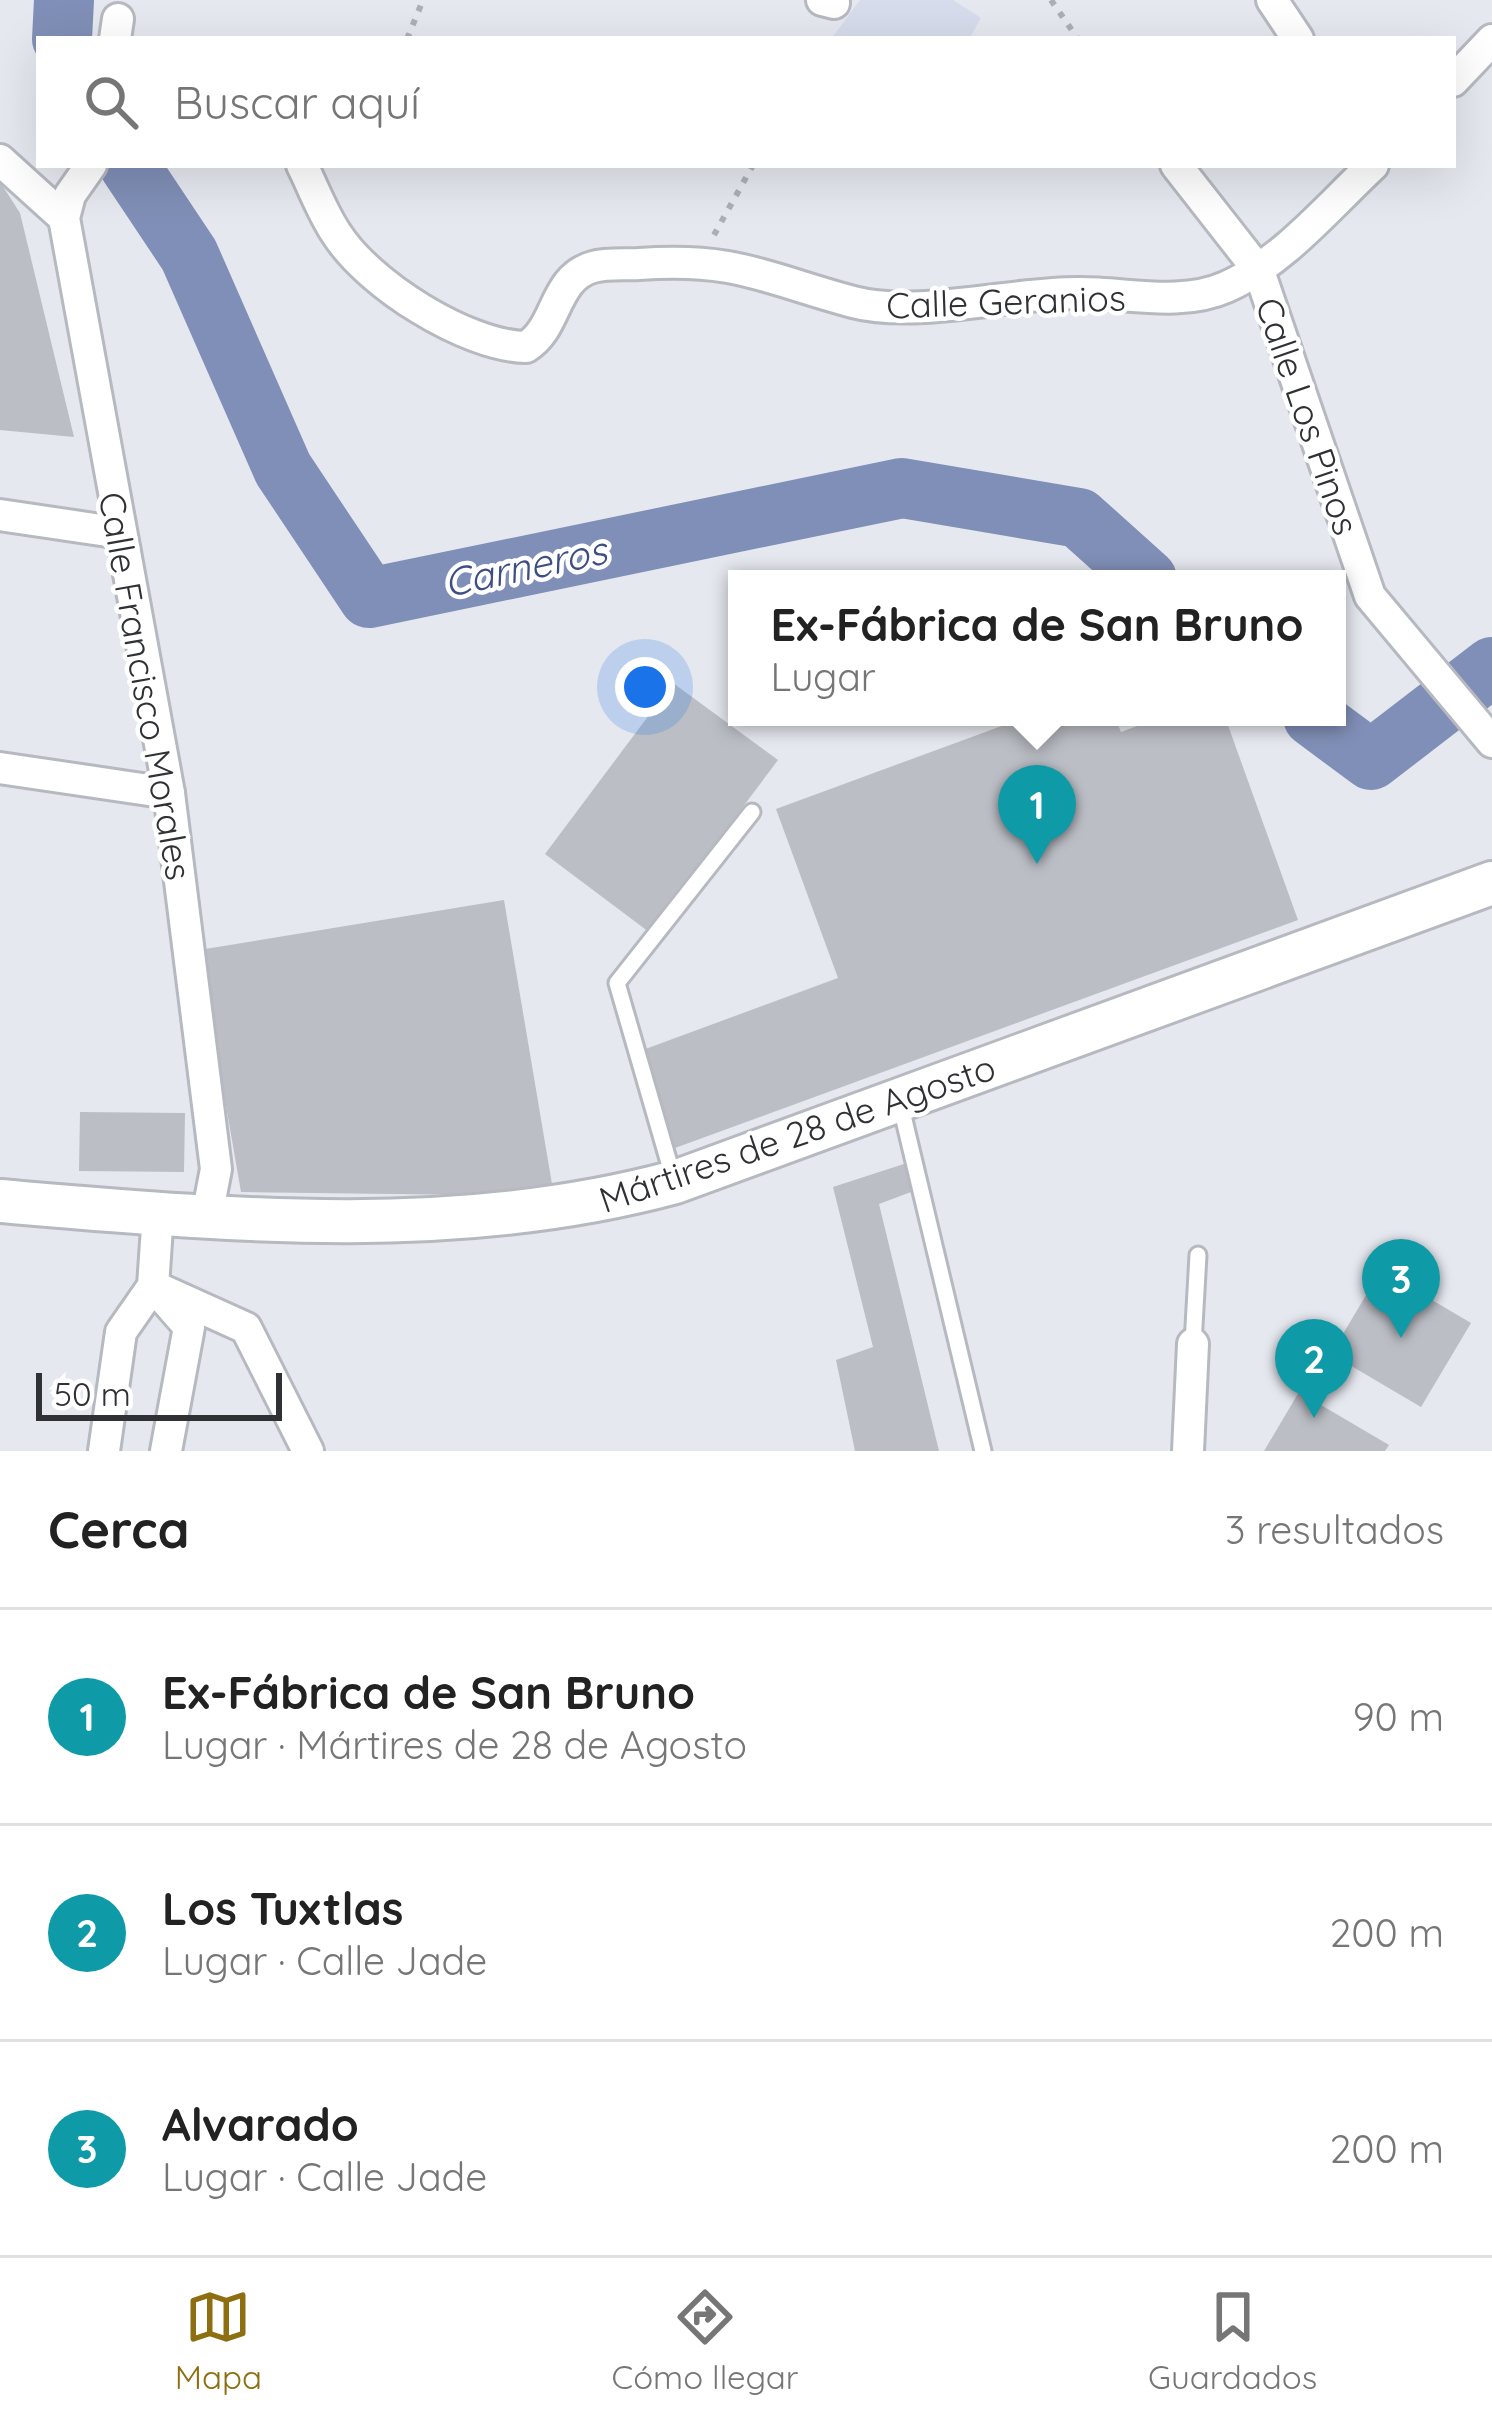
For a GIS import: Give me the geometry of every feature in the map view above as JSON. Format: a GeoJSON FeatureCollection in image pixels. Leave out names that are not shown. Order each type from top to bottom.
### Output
{"type":"FeatureCollection","features":[{"type":"Feature","properties":{"kind":"main road","name":"Mártires de 28 de Agosto"},"geometry":{"type":"LineString","coordinates":[[0,1201],[374,1223],[491,1218],[587,1206],[675,1182],[1492,884]]}},
{"type":"Feature","properties":{"kind":"street"},"geometry":{"type":"LineString","coordinates":[[1272,0],[1296,36]]}},
{"type":"Feature","properties":{"kind":"street"},"geometry":{"type":"LineString","coordinates":[[1456,78],[1492,40]]}},
{"type":"Feature","properties":{"kind":"street"},"geometry":{"type":"LineString","coordinates":[[0,160],[64,218],[85,172]]}},
{"type":"Feature","properties":{"kind":"street","name":"Calle Geranios"},"geometry":{"type":"LineString","coordinates":[[304,168],[336,233],[358,262],[455,331],[506,347],[526,347],[543,337],[563,288],[591,267],[700,260],[764,271],[856,303],[897,307],[1082,292],[1164,298],[1220,290],[1259,272]]}},
{"type":"Feature","properties":{"kind":"street"},"geometry":{"type":"LineString","coordinates":[[1178,168],[1259,272]]}},
{"type":"Feature","properties":{"kind":"street","name":"Calle Los Pinos"},"geometry":{"type":"LineString","coordinates":[[1370,168],[1259,272],[1370,596],[1492,742]]}},
{"type":"Feature","properties":{"kind":"street","name":"Calle Francisco Morales"},"geometry":{"type":"LineString","coordinates":[[64,218],[170,793],[216,1169],[207,1216]]}},
{"type":"Feature","properties":{"kind":"street"},"geometry":{"type":"LineString","coordinates":[[0,515],[122,533]]}},
{"type":"Feature","properties":{"kind":"street"},"geometry":{"type":"LineString","coordinates":[[0,768],[170,793]]}},
{"type":"Feature","properties":{"kind":"street"},"geometry":{"type":"LineString","coordinates":[[104,1451],[121,1332],[153,1286],[158,1213]]}},
{"type":"Feature","properties":{"kind":"street"},"geometry":{"type":"LineString","coordinates":[[153,1286],[189,1328],[166,1451]]}},
{"type":"Feature","properties":{"kind":"street"},"geometry":{"type":"LineString","coordinates":[[153,1286],[246,1328],[308,1451]]}},
{"type":"Feature","properties":{"kind":"street"},"geometry":{"type":"LineString","coordinates":[[1188,1451],[1193,1344]]}},
{"type":"Feature","properties":{"kind":"lane"},"geometry":{"type":"LineString","coordinates":[[675,1182],[617,983],[752,812]]}},
{"type":"Feature","properties":{"kind":"lane"},"geometry":{"type":"LineString","coordinates":[[900,1100],[983,1451]]}},
{"type":"Feature","properties":{"kind":"lane"},"geometry":{"type":"LineString","coordinates":[[1193,1344],[1198,1255]]}},
{"type":"Feature","properties":{"kind":"path"},"geometry":{"type":"LineString","coordinates":[[407,36],[423,0]]}},
{"type":"Feature","properties":{"kind":"path"},"geometry":{"type":"LineString","coordinates":[[1051,0],[1076,36]]}},
{"type":"Feature","properties":{"kind":"path"},"geometry":{"type":"LineString","coordinates":[[700,260],[750,168]]}},
{"type":"Feature","properties":{"kind":"shaded area"},"geometry":{"type":"Polygon","coordinates":[[[860,0],[953,0],[981,18],[971,36],[833,36],[860,0]]]}},
{"type":"Feature","properties":{"kind":"building"},"geometry":{"type":"Polygon","coordinates":[[[0,182],[20,213],[74,437],[0,430],[0,182]]]}},
{"type":"Feature","properties":{"kind":"building"},"geometry":{"type":"Polygon","coordinates":[[[673,683],[778,760],[649,932],[545,854],[673,683]]]}},
{"type":"Feature","properties":{"kind":"building"},"geometry":{"type":"Polygon","coordinates":[[[1002,726],[1119,726],[1121,732],[1137,726],[1228,726],[1298,920],[675,1148],[640,1051],[838,978],[776,809],[1002,726]]]}},
{"type":"Feature","properties":{"kind":"building"},"geometry":{"type":"Polygon","coordinates":[[[504,900],[554,1196],[241,1192],[199,950],[504,900]]]}},
{"type":"Feature","properties":{"kind":"building"},"geometry":{"type":"Polygon","coordinates":[[[80,1112],[185,1113],[184,1172],[79,1171],[80,1112]]]}},
{"type":"Feature","properties":{"kind":"building"},"geometry":{"type":"Polygon","coordinates":[[[910,1162],[919,1189],[879,1204],[939,1451],[855,1451],[836,1360],[873,1347],[833,1187],[910,1162]]]}},
{"type":"Feature","properties":{"kind":"building"},"geometry":{"type":"Polygon","coordinates":[[[1381,1270],[1471,1323],[1421,1407],[1331,1354],[1381,1270]]]}},
{"type":"Feature","properties":{"kind":"building"},"geometry":{"type":"Polygon","coordinates":[[[1299,1392],[1389,1445],[1385,1451],[1264,1451],[1299,1392]]]}},
{"type":"Feature","properties":{"kind":"waterway","name":"Carneros"},"geometry":{"type":"LineString","coordinates":[[62,36],[64,0]]}},
{"type":"Feature","properties":{"kind":"waterway","name":"Carneros"},"geometry":{"type":"LineString","coordinates":[[131,168],[189,255],[283,469],[369,598],[902,488],[1079,518],[1137,570]]}},
{"type":"Feature","properties":{"kind":"waterway","name":"Carneros"},"geometry":{"type":"LineString","coordinates":[[1325,726],[1371,760],[1492,667]]}},
{"type":"Feature","properties":{"kind":"place","name":"Ex-Fábrica de San Bruno"},"geometry":{"type":"Point","coordinates":[1037,864]}},
{"type":"Feature","properties":{"kind":"place","name":"Alvarado"},"geometry":{"type":"Point","coordinates":[1401,1338]}},
{"type":"Feature","properties":{"kind":"place","name":"Los Tuxtlas"},"geometry":{"type":"Point","coordinates":[1314,1418]}}]}
